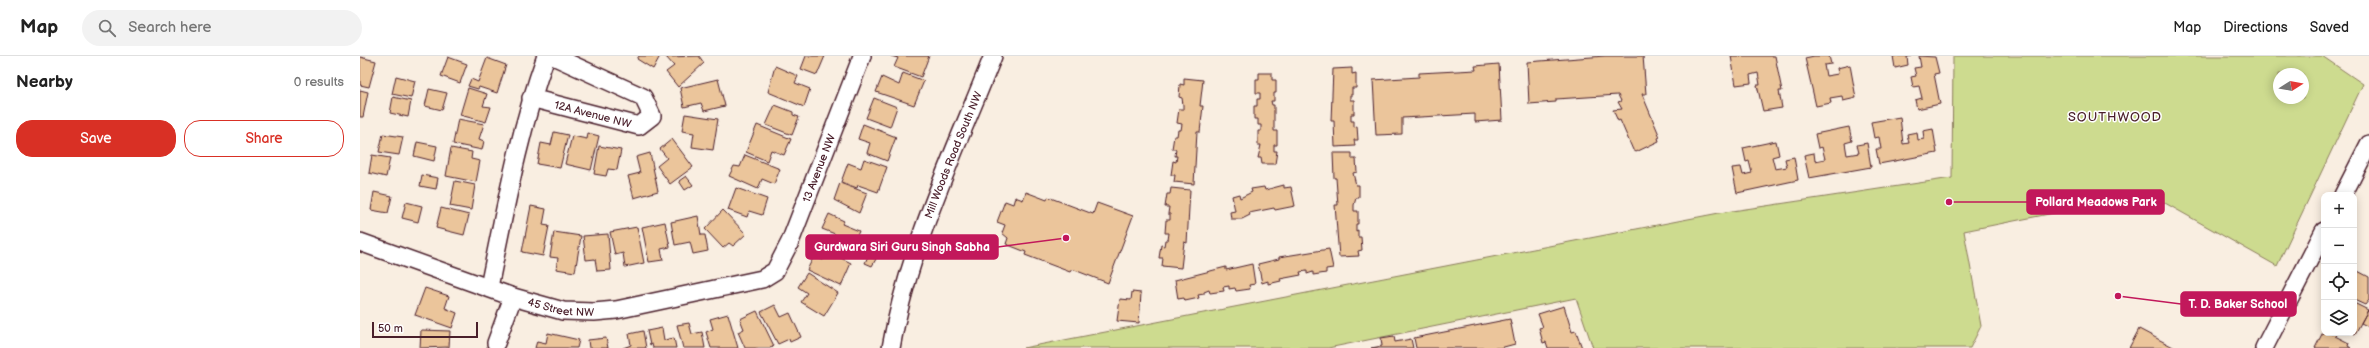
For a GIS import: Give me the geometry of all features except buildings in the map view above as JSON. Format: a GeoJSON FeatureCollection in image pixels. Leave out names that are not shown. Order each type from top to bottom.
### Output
{"type":"FeatureCollection","features":[{"type":"Feature","properties":{"kind":"street"},"geometry":{"type":"LineString","coordinates":[[489,287],[531,98],[546,56]]}},
{"type":"Feature","properties":{"kind":"street","name":"12A Avenue NW"},"geometry":{"type":"LineString","coordinates":[[531,98],[639,126],[652,116],[644,97],[553,56]]}},
{"type":"Feature","properties":{"kind":"street","name":"13 Avenue NW"},"geometry":{"type":"LineString","coordinates":[[769,275],[781,263],[790,242],[862,56]]}},
{"type":"Feature","properties":{"kind":"street","name":"Mill Woods Road South NW"},"geometry":{"type":"LineString","coordinates":[[891,348],[899,310],[920,241],[993,56]]}},
{"type":"Feature","properties":{"kind":"street"},"geometry":{"type":"LineString","coordinates":[[2345,192],[2369,144]]}},
{"type":"Feature","properties":{"kind":"street"},"geometry":{"type":"LineString","coordinates":[[2264,348],[2321,237]]}},
{"type":"Feature","properties":{"kind":"street","name":"45 Street NW"},"geometry":{"type":"LineString","coordinates":[[360,242],[489,287],[513,297],[563,311],[594,312],[616,310],[752,282],[769,275]]}},
{"type":"Feature","properties":{"kind":"street"},"geometry":{"type":"LineString","coordinates":[[496,343],[513,297]]}},
{"type":"Feature","properties":{"kind":"green space"},"geometry":{"type":"Polygon","coordinates":[[[1953,56],[2322,56],[2363,84],[2277,266],[2149,194],[1964,231],[1981,326],[1970,348],[1593,348],[1576,298],[1328,348],[1023,348],[1719,213],[1952,178],[1953,56]]]}},
{"type":"Feature","properties":{"kind":"place","name":"Pollard Meadows Park"},"geometry":{"type":"Point","coordinates":[1949,202]}},
{"type":"Feature","properties":{"kind":"place","name":"Gurdwara Siri Guru Singh Sabha"},"geometry":{"type":"Point","coordinates":[1066,238]}},
{"type":"Feature","properties":{"kind":"place","name":"T. D. Baker School"},"geometry":{"type":"Point","coordinates":[2118,296]}},
{"type":"Feature","properties":{"kind":"district","name":"SOUTHWOOD"},"geometry":{"type":"Point","coordinates":[2115,116]}}]}
